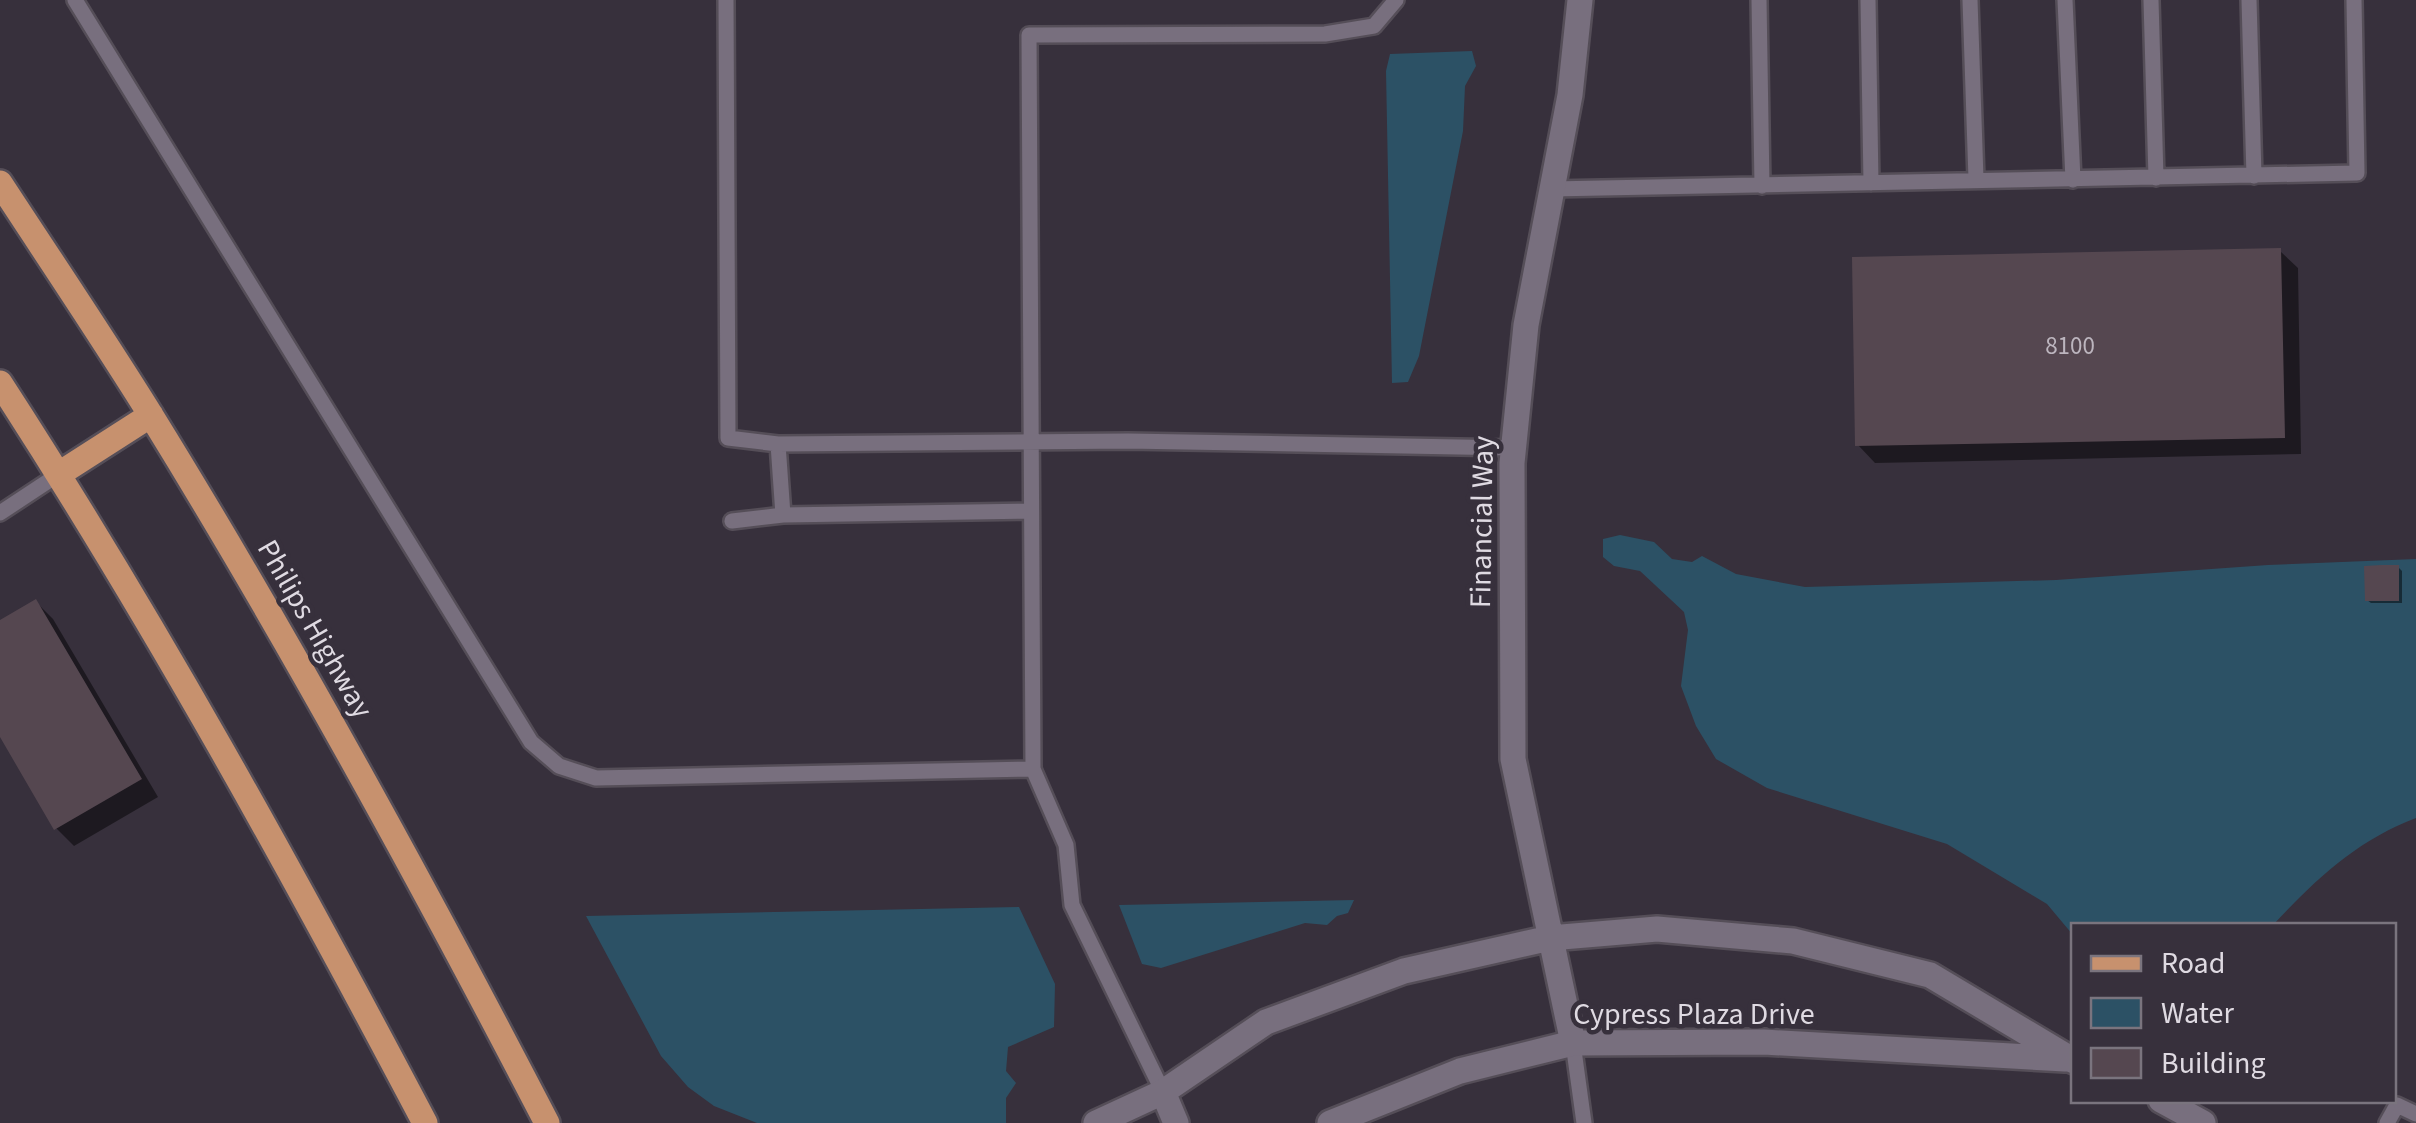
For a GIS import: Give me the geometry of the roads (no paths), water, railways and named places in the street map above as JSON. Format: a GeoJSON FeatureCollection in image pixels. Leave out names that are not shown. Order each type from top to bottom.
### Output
{"type":"FeatureCollection","features":[{"type":"Feature","properties":{"kind":"main road","name":"Philips Highway"},"geometry":{"type":"LineString","coordinates":[[0,183],[151,416],[298,662],[424,888],[547,1123]]}},
{"type":"Feature","properties":{"kind":"main road"},"geometry":{"type":"LineString","coordinates":[[0,383],[197,705],[425,1123]]}},
{"type":"Feature","properties":{"kind":"main road"},"geometry":{"type":"LineString","coordinates":[[59,474],[151,416]]}},
{"type":"Feature","properties":{"kind":"street","name":"Financial Way"},"geometry":{"type":"LineString","coordinates":[[1573,1044],[1513,759],[1513,448],[1526,325],[1570,96],[1580,0]]}},
{"type":"Feature","properties":{"kind":"street","name":"Cypress Plaza Drive"},"geometry":{"type":"LineString","coordinates":[[1096,1123],[1163,1092],[1266,1022],[1404,971],[1550,938],[1657,928],[1793,941],[1930,974],[2071,1059]]}},
{"type":"Feature","properties":{"kind":"street","name":"Cypress Plaza Drive"},"geometry":{"type":"LineString","coordinates":[[1330,1123],[1460,1071],[1573,1044],[1764,1042],[2071,1060]]}},
{"type":"Feature","properties":{"kind":"street"},"geometry":{"type":"LineString","coordinates":[[1163,1092],[1176,1123]]}},
{"type":"Feature","properties":{"kind":"street"},"geometry":{"type":"LineString","coordinates":[[2166,1103],[2203,1123]]}},
{"type":"Feature","properties":{"kind":"lane"},"geometry":{"type":"LineString","coordinates":[[74,0],[531,742],[559,766],[596,778],[1033,770]]}},
{"type":"Feature","properties":{"kind":"lane"},"geometry":{"type":"LineString","coordinates":[[726,0],[728,438],[778,444],[1030,442],[1513,448]]}},
{"type":"Feature","properties":{"kind":"lane"},"geometry":{"type":"LineString","coordinates":[[1163,1092],[1072,905],[1066,845],[1033,770],[1030,35],[1325,34],[1374,26],[1396,0]]}},
{"type":"Feature","properties":{"kind":"lane"},"geometry":{"type":"LineString","coordinates":[[1759,0],[1762,186]]}},
{"type":"Feature","properties":{"kind":"lane"},"geometry":{"type":"LineString","coordinates":[[1868,0],[1871,182]]}},
{"type":"Feature","properties":{"kind":"lane"},"geometry":{"type":"LineString","coordinates":[[1970,0],[1976,179]]}},
{"type":"Feature","properties":{"kind":"lane"},"geometry":{"type":"LineString","coordinates":[[2065,0],[2073,180]]}},
{"type":"Feature","properties":{"kind":"lane"},"geometry":{"type":"LineString","coordinates":[[2151,0],[2156,178]]}},
{"type":"Feature","properties":{"kind":"lane"},"geometry":{"type":"LineString","coordinates":[[2250,0],[2254,176]]}},
{"type":"Feature","properties":{"kind":"lane"},"geometry":{"type":"LineString","coordinates":[[1551,188],[2357,174],[2354,0]]}},
{"type":"Feature","properties":{"kind":"lane"},"geometry":{"type":"LineString","coordinates":[[778,444],[782,515]]}},
{"type":"Feature","properties":{"kind":"lane"},"geometry":{"type":"LineString","coordinates":[[0,513],[59,474]]}},
{"type":"Feature","properties":{"kind":"lane"},"geometry":{"type":"LineString","coordinates":[[732,521],[782,515],[1030,511]]}},
{"type":"Feature","properties":{"kind":"lane"},"geometry":{"type":"LineString","coordinates":[[1573,1044],[1584,1123]]}},
{"type":"Feature","properties":{"kind":"lane"},"geometry":{"type":"LineString","coordinates":[[2387,1123],[2398,1105],[2416,1114]]}},
{"type":"Feature","properties":{"kind":"water"},"geometry":{"type":"Polygon","coordinates":[[[1472,51],[1476,66],[1465,86],[1463,131],[1419,356],[1408,382],[1392,383],[1386,71],[1390,54],[1472,51]]]}},
{"type":"Feature","properties":{"kind":"water"},"geometry":{"type":"Polygon","coordinates":[[[1620,535],[1654,542],[1672,559],[1692,562],[1702,556],[1736,574],[1805,587],[2056,580],[2416,559],[2416,818],[2374,838],[2338,863],[2275,923],[2071,923],[2071,933],[2047,904],[1947,844],[1767,788],[1716,759],[1696,726],[1681,686],[1688,630],[1684,612],[1640,571],[1614,566],[1603,557],[1603,539],[1620,535]]]}},
{"type":"Feature","properties":{"kind":"water"},"geometry":{"type":"Polygon","coordinates":[[[1354,900],[1348,913],[1327,925],[1305,923],[1161,968],[1142,964],[1119,905],[1354,900]]]}},
{"type":"Feature","properties":{"kind":"water"},"geometry":{"type":"Polygon","coordinates":[[[1019,907],[1055,984],[1054,1027],[1008,1047],[1006,1071],[1016,1083],[1006,1098],[1006,1123],[757,1123],[714,1106],[688,1087],[661,1056],[586,916],[1019,907]]]}}]}
